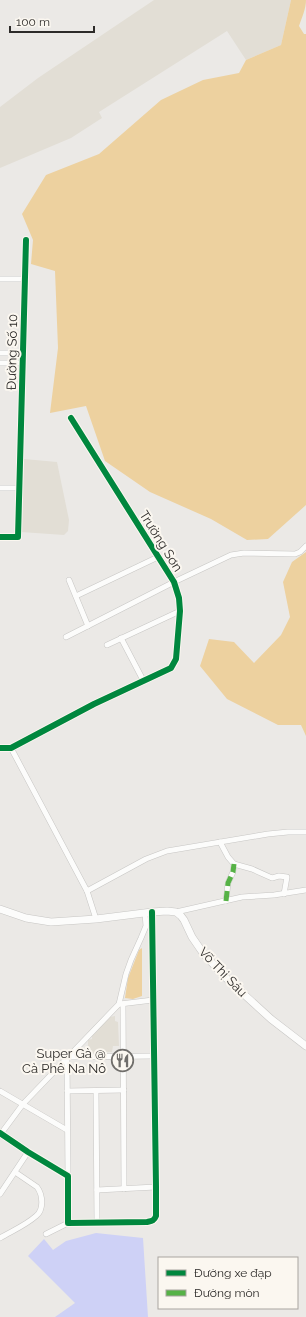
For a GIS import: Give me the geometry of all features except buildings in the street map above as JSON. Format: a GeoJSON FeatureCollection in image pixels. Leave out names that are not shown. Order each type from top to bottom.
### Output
{"type":"FeatureCollection","features":[{"type":"Feature","properties":{"kind":"main road"},"geometry":{"type":"LineString","coordinates":[[0,909],[26,918],[51,922],[96,919],[148,912],[176,912]]}},
{"type":"Feature","properties":{"kind":"main road","name":"Võ Thị Sáu"},"geometry":{"type":"LineString","coordinates":[[176,912],[184,920],[192,937],[212,963],[271,1019],[306,1046]]}},
{"type":"Feature","properties":{"kind":"street","name":"Đường Số 10"},"geometry":{"type":"LineString","coordinates":[[0,537],[18,537],[26,240]]}},
{"type":"Feature","properties":{"kind":"street"},"geometry":{"type":"LineString","coordinates":[[0,279],[25,279]]}},
{"type":"Feature","properties":{"kind":"street"},"geometry":{"type":"LineString","coordinates":[[0,353],[23,353]]}},
{"type":"Feature","properties":{"kind":"street"},"geometry":{"type":"LineString","coordinates":[[0,363],[23,363]]}},
{"type":"Feature","properties":{"kind":"street","name":"Trường Sơn"},"geometry":{"type":"LineString","coordinates":[[0,748],[11,748],[87,707],[171,668],[175,662],[180,612],[179,598],[174,582],[71,418]]}},
{"type":"Feature","properties":{"kind":"street"},"geometry":{"type":"LineString","coordinates":[[0,488],[20,488]]}},
{"type":"Feature","properties":{"kind":"street"},"geometry":{"type":"LineString","coordinates":[[66,637],[174,582],[232,555],[244,553],[295,554],[300,552],[306,546]]}},
{"type":"Feature","properties":{"kind":"street"},"geometry":{"type":"LineString","coordinates":[[76,596],[158,557]]}},
{"type":"Feature","properties":{"kind":"street"},"geometry":{"type":"LineString","coordinates":[[69,580],[88,626]]}},
{"type":"Feature","properties":{"kind":"street"},"geometry":{"type":"LineString","coordinates":[[107,645],[180,612]]}},
{"type":"Feature","properties":{"kind":"street"},"geometry":{"type":"LineString","coordinates":[[121,638],[143,680]]}},
{"type":"Feature","properties":{"kind":"street"},"geometry":{"type":"LineString","coordinates":[[11,748],[87,891],[96,919]]}},
{"type":"Feature","properties":{"kind":"street"},"geometry":{"type":"LineString","coordinates":[[87,891],[146,859],[167,851],[268,834],[306,832]]}},
{"type":"Feature","properties":{"kind":"street"},"geometry":{"type":"LineString","coordinates":[[220,842],[228,857],[234,864],[252,869],[272,878],[279,876],[287,877],[284,894]]}},
{"type":"Feature","properties":{"kind":"street"},"geometry":{"type":"LineString","coordinates":[[226,901],[228,883],[233,872],[234,864]]}},
{"type":"Feature","properties":{"kind":"street"},"geometry":{"type":"LineString","coordinates":[[176,912],[242,897],[284,894],[306,890]]}},
{"type":"Feature","properties":{"kind":"street"},"geometry":{"type":"LineString","coordinates":[[46,1234],[68,1223],[155,1220],[156,1187],[153,1000],[148,912]]}},
{"type":"Feature","properties":{"kind":"street"},"geometry":{"type":"LineString","coordinates":[[124,1189],[124,1057],[121,1004],[128,967],[146,926],[148,912]]}},
{"type":"Feature","properties":{"kind":"street"},"geometry":{"type":"LineString","coordinates":[[68,1176],[0,1134],[23,1104],[67,1057],[121,1004],[153,1000]]}},
{"type":"Feature","properties":{"kind":"street"},"geometry":{"type":"LineString","coordinates":[[67,1057],[154,1056]]}},
{"type":"Feature","properties":{"kind":"street"},"geometry":{"type":"LineString","coordinates":[[67,1057],[68,1223]]}},
{"type":"Feature","properties":{"kind":"street"},"geometry":{"type":"LineString","coordinates":[[67,1091],[124,1090]]}},
{"type":"Feature","properties":{"kind":"street"},"geometry":{"type":"LineString","coordinates":[[0,1091],[67,1130]]}},
{"type":"Feature","properties":{"kind":"street"},"geometry":{"type":"LineString","coordinates":[[96,1091],[97,1223]]}},
{"type":"Feature","properties":{"kind":"street"},"geometry":{"type":"LineString","coordinates":[[0,1194],[28,1152]]}},
{"type":"Feature","properties":{"kind":"street"},"geometry":{"type":"LineString","coordinates":[[0,1238],[40,1212],[41,1194],[39,1190],[15,1172]]}},
{"type":"Feature","properties":{"kind":"street"},"geometry":{"type":"LineString","coordinates":[[97,1190],[156,1187]]}},
{"type":"Feature","properties":{"kind":"shaded area"},"geometry":{"type":"Polygon","coordinates":[[[154,0],[291,0],[281,45],[246,60],[227,31],[99,112],[102,118],[71,138],[0,168],[0,107],[38,78],[154,0]]]}},
{"type":"Feature","properties":{"kind":"shaded area"},"geometry":{"type":"Polygon","coordinates":[[[291,0],[306,0],[305,10],[299,26],[304,34],[306,34],[306,505],[268,539],[247,540],[211,519],[150,492],[105,461],[86,406],[50,413],[58,348],[55,271],[31,264],[33,240],[22,214],[46,175],[99,154],[161,100],[203,80],[239,73],[246,60],[281,45],[291,0]]]}},
{"type":"Feature","properties":{"kind":"shaded area"},"geometry":{"type":"Polygon","coordinates":[[[24,459],[57,462],[69,520],[68,531],[64,535],[21,532],[24,459]]]}},
{"type":"Feature","properties":{"kind":"shaded area"},"geometry":{"type":"Polygon","coordinates":[[[306,552],[306,736],[301,725],[278,725],[227,699],[200,666],[209,639],[234,642],[254,663],[281,635],[290,617],[283,582],[292,562],[306,552]]]}},
{"type":"Feature","properties":{"kind":"shaded area"},"geometry":{"type":"Polygon","coordinates":[[[142,948],[142,996],[133,999],[125,998],[128,978],[139,950],[142,948]]]}},
{"type":"Feature","properties":{"kind":"shaded area"},"geometry":{"type":"Polygon","coordinates":[[[115,1016],[115,1021],[118,1022],[119,1046],[113,1046],[112,1052],[88,1053],[88,1040],[92,1039],[92,1035],[110,1017],[115,1016]]]}},
{"type":"Feature","properties":{"kind":"water"},"geometry":{"type":"Polygon","coordinates":[[[96,1233],[143,1238],[148,1317],[55,1317],[75,1303],[28,1256],[44,1239],[53,1250],[66,1241],[96,1233]]]}},
{"type":"Feature","properties":{"kind":"marked path"},"geometry":{"type":"LineString","coordinates":[[226,901],[228,883],[233,872],[234,864]]}},
{"type":"Feature","properties":{"kind":"cycle path"},"geometry":{"type":"LineString","coordinates":[[0,537],[18,537],[26,240]]}},
{"type":"Feature","properties":{"kind":"cycle path"},"geometry":{"type":"LineString","coordinates":[[0,748],[11,748],[94,704],[171,668],[176,659],[180,611],[179,598],[174,582],[71,418]]}},
{"type":"Feature","properties":{"kind":"cycle path"},"geometry":{"type":"LineString","coordinates":[[0,1133],[68,1176],[68,1223],[147,1222],[154,1219],[156,1216],[156,1187],[152,912]]}},
{"type":"Feature","properties":{"kind":"place","name":"Super Gà @ Cà Phê Na Nô"},"geometry":{"type":"Point","coordinates":[122,1060]}}]}
